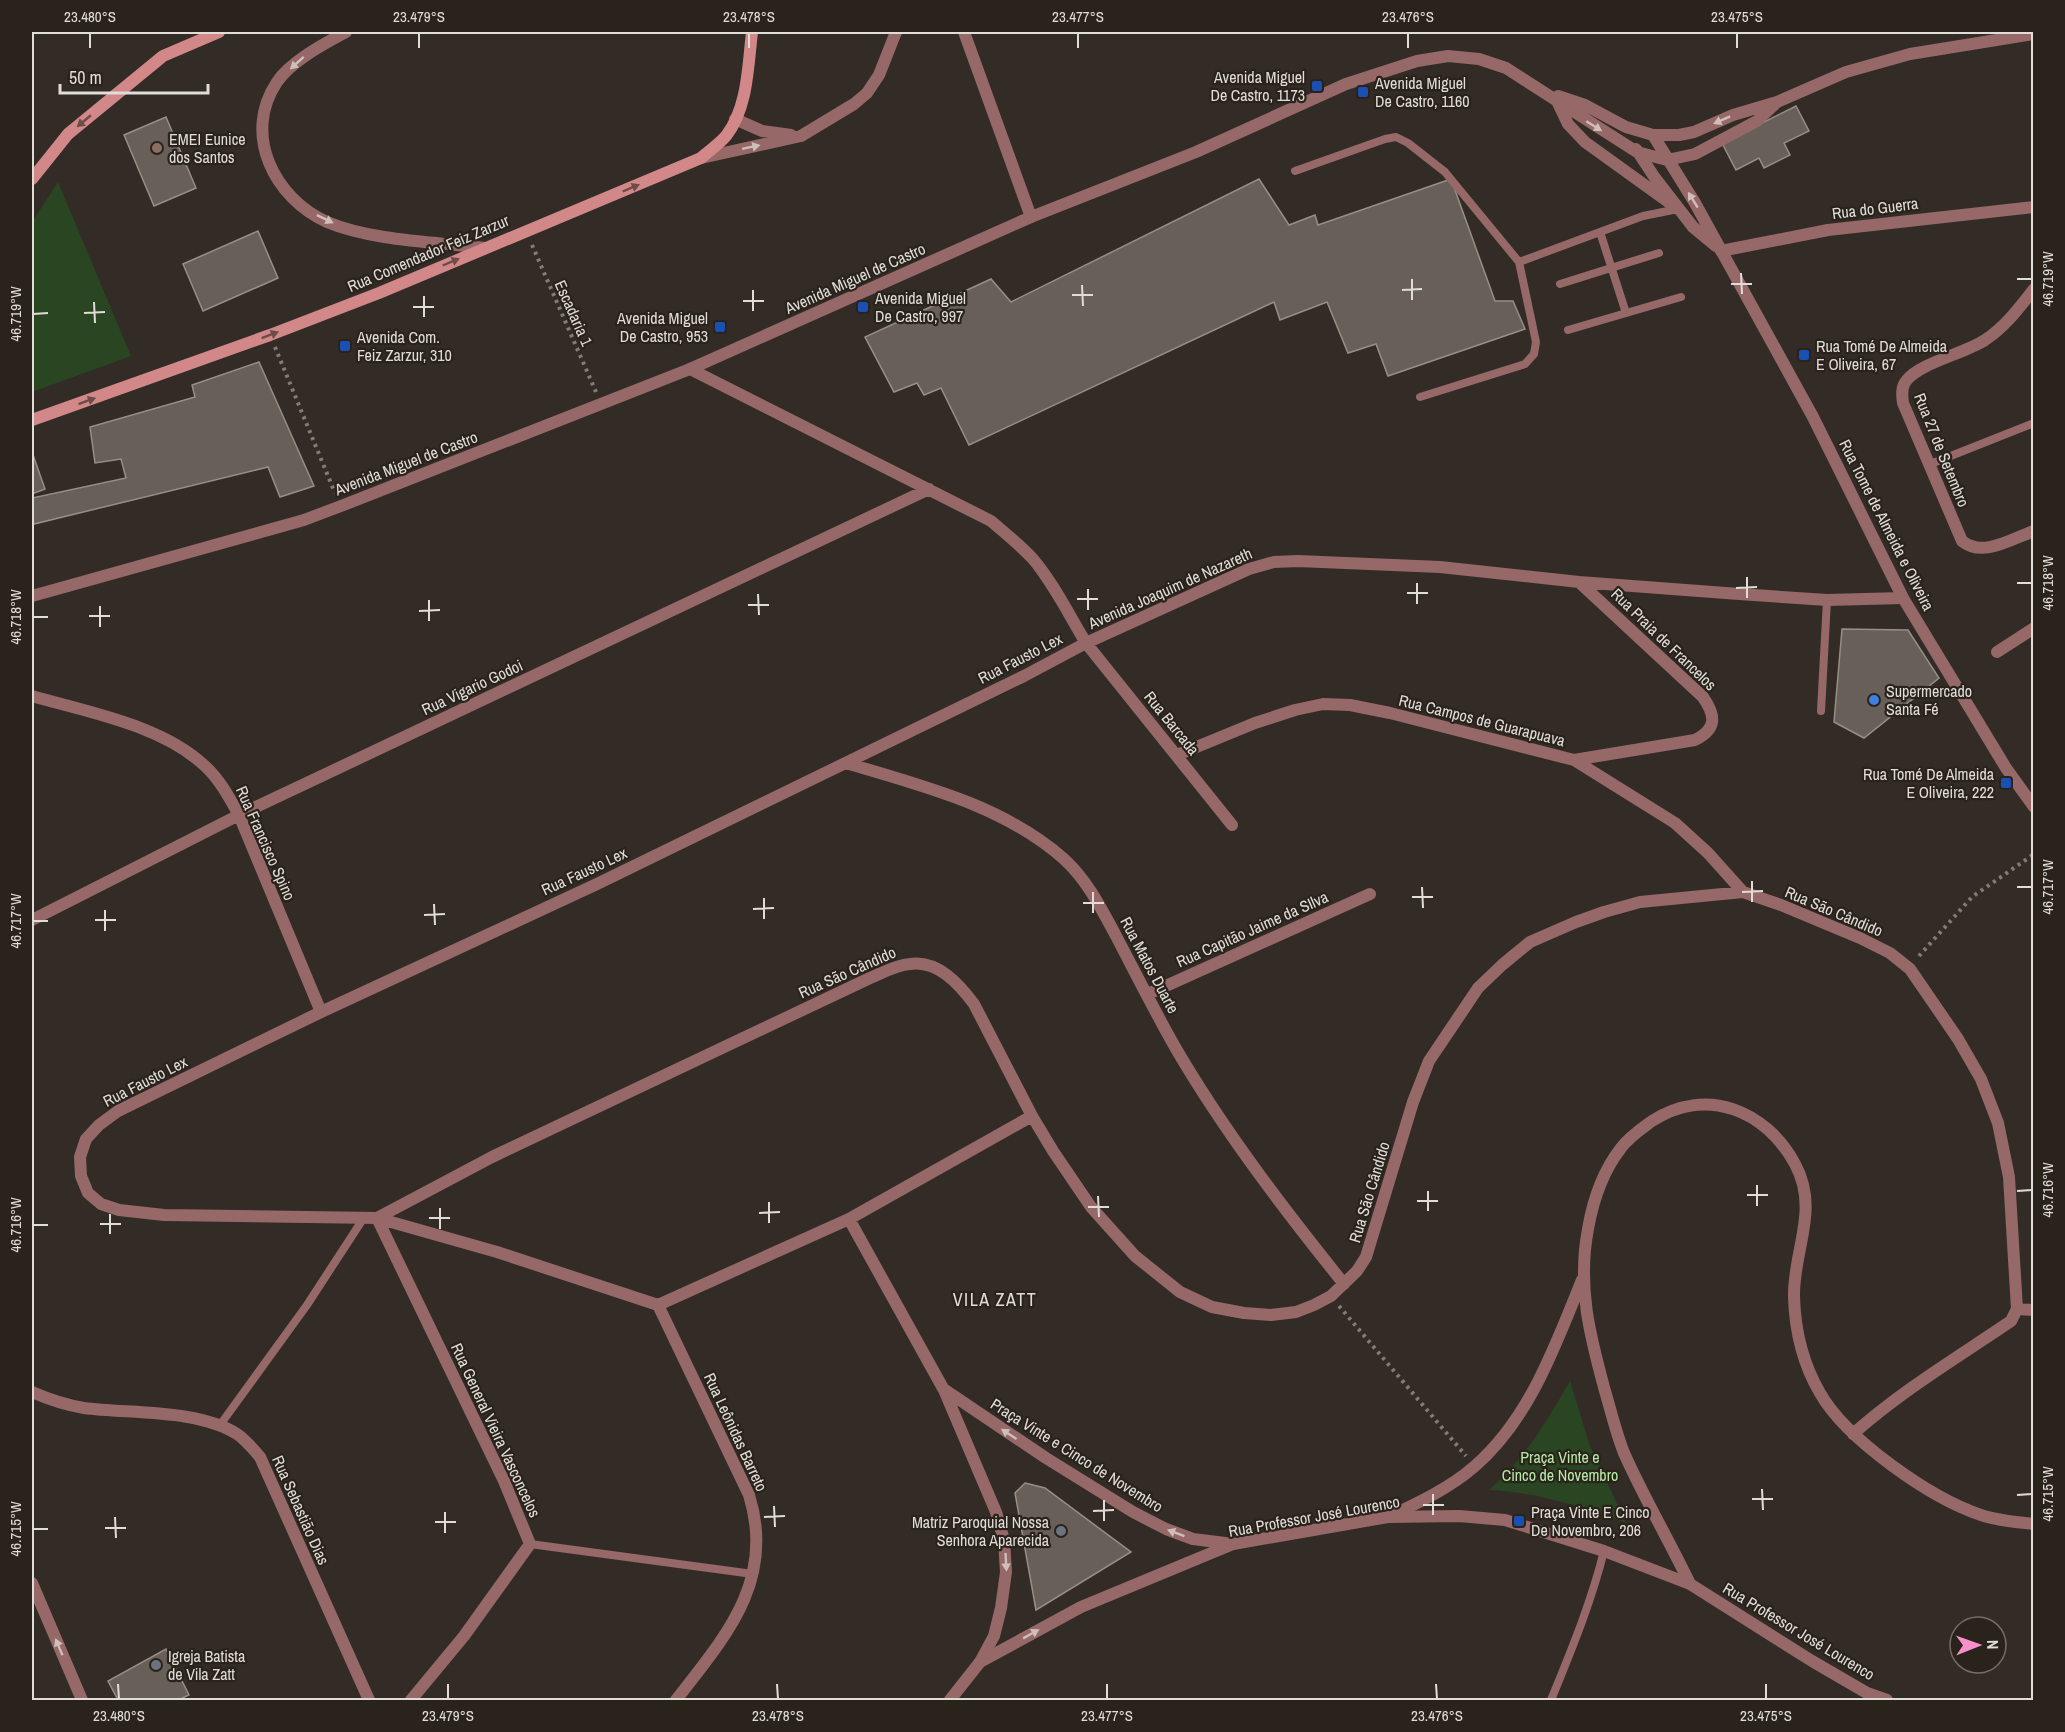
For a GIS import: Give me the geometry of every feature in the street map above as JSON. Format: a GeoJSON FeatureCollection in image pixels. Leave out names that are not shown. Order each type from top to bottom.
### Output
{"type":"FeatureCollection","features":[{"type":"Feature","properties":{"kind":"main road"},"geometry":{"type":"LineString","coordinates":[[32,179],[68,134],[146,69],[163,56],[219,32]]}},
{"type":"Feature","properties":{"kind":"main road","name":"Rua Comendador Feiz Zarzur"},"geometry":{"type":"LineString","coordinates":[[32,420],[270,335],[701,158],[726,135],[735,119],[744,92],[752,32]]}},
{"type":"Feature","properties":{"kind":"street"},"geometry":{"type":"LineString","coordinates":[[346,32],[310,51],[278,81],[264,106],[261,134],[267,159],[280,184],[307,210],[338,225],[369,234],[485,248]]}},
{"type":"Feature","properties":{"kind":"street"},"geometry":{"type":"LineString","coordinates":[[701,158],[801,136],[854,104],[867,93],[879,75],[896,32]]}},
{"type":"Feature","properties":{"kind":"street"},"geometry":{"type":"LineString","coordinates":[[964,32],[1031,217]]}},
{"type":"Feature","properties":{"kind":"street","name":"Avenida Miguel de Castro"},"geometry":{"type":"LineString","coordinates":[[1551,96],[1585,105],[1626,127],[1653,135],[1679,135],[1694,132],[1733,115],[1777,102],[1846,72],[1910,54],[2034,34]]}},
{"type":"Feature","properties":{"kind":"street","name":"Avenida Miguel de Castro"},"geometry":{"type":"LineString","coordinates":[[32,596],[304,520],[341,506],[690,369],[1031,217],[1196,152],[1346,84],[1417,61],[1448,56],[1479,59],[1506,68],[1637,152],[1667,160],[1695,154],[1757,122],[1777,102]]}},
{"type":"Feature","properties":{"kind":"street"},"geometry":{"type":"LineString","coordinates":[[1551,96],[1568,124],[1585,142],[1678,209]]}},
{"type":"Feature","properties":{"kind":"street"},"geometry":{"type":"LineString","coordinates":[[735,119],[762,131],[801,136]]}},
{"type":"Feature","properties":{"kind":"street","name":"Rua Tome de Almeida e Oliveira"},"geometry":{"type":"LineString","coordinates":[[1626,127],[1637,152],[1678,209],[1693,227],[1721,251]]}},
{"type":"Feature","properties":{"kind":"street","name":"Rua Tome de Almeida e Oliveira"},"geometry":{"type":"LineString","coordinates":[[1653,135],[1695,203],[1813,417],[1903,598],[2006,768],[2034,807]]}},
{"type":"Feature","properties":{"kind":"street","name":"Rua do Guerra"},"geometry":{"type":"LineString","coordinates":[[1721,251],[1828,230],[2034,207]]}},
{"type":"Feature","properties":{"kind":"street","name":"Rua 27 de Setembro"},"geometry":{"type":"LineString","coordinates":[[2034,289],[2004,326],[1984,342],[1920,370],[1906,381],[1902,392],[1903,403],[1962,541],[1969,547],[1991,548],[2034,531]]}},
{"type":"Feature","properties":{"kind":"street","name":"Avenida Joaquim de Nazareth"},"geometry":{"type":"LineString","coordinates":[[690,369],[991,521],[1033,560],[1086,643],[1249,569],[1274,562],[1440,567],[1579,582],[1827,600],[1903,598]]}},
{"type":"Feature","properties":{"kind":"street","name":"Rua Vigario Godoi"},"geometry":{"type":"LineString","coordinates":[[32,920],[239,815],[929,489]]}},
{"type":"Feature","properties":{"kind":"street","name":"Rua Praia de Francelos"},"geometry":{"type":"LineString","coordinates":[[1574,760],[1695,740],[1704,736],[1713,719],[1711,709],[1703,697],[1579,582]]}},
{"type":"Feature","properties":{"kind":"street"},"geometry":{"type":"LineString","coordinates":[[1997,652],[2034,628]]}},
{"type":"Feature","properties":{"kind":"street","name":"Rua Barcada"},"geometry":{"type":"LineString","coordinates":[[1086,643],[1232,825]]}},
{"type":"Feature","properties":{"kind":"street","name":"Rua Fausto Lex"},"geometry":{"type":"LineString","coordinates":[[658,1305],[497,1252],[377,1218],[164,1215],[131,1212],[101,1204],[88,1193],[81,1176],[80,1157],[86,1139],[99,1125],[118,1111],[321,1012],[597,884],[1024,676],[1086,643]]}},
{"type":"Feature","properties":{"kind":"street","name":"Rua Francisco Spino"},"geometry":{"type":"LineString","coordinates":[[32,696],[139,727],[182,748],[205,766],[225,789],[239,815],[321,1012]]}},
{"type":"Feature","properties":{"kind":"street","name":"Rua Campos de Guarapuava"},"geometry":{"type":"LineString","coordinates":[[1177,755],[1255,723],[1323,704],[1350,705],[1390,713],[1574,760],[1675,823],[1708,853],[1743,892]]}},
{"type":"Feature","properties":{"kind":"street","name":"Rua Matos Duarte"},"geometry":{"type":"LineString","coordinates":[[846,763],[967,801],[1028,831],[1065,861],[1092,893],[1175,1046],[1209,1103],[1281,1207],[1344,1284]]}},
{"type":"Feature","properties":{"kind":"street","name":"Rua São Cândido"},"geometry":{"type":"LineString","coordinates":[[377,1218],[492,1157],[870,978],[909,964],[922,964],[951,977],[963,988],[974,1004],[1032,1116],[1053,1151],[1091,1207],[1135,1256],[1180,1292],[1212,1307],[1271,1315],[1296,1312],[1331,1296],[1357,1271],[1366,1257],[1413,1102],[1429,1061],[1478,988],[1517,951],[1530,942],[1576,922],[1641,902],[1743,892],[1781,905],[1890,953],[1910,969],[1958,1039],[1981,1079],[1998,1123],[2009,1177],[2017,1309]]}},
{"type":"Feature","properties":{"kind":"street","name":"Rua Capitão Jaime da SIlva"},"geometry":{"type":"LineString","coordinates":[[1148,994],[1371,894]]}},
{"type":"Feature","properties":{"kind":"street"},"geometry":{"type":"LineString","coordinates":[[1388,1517],[1427,1498],[1475,1466],[1500,1442],[1525,1405],[1551,1353],[1582,1279],[1588,1229],[1596,1197],[1607,1169],[1629,1140],[1658,1118],[1691,1105],[1710,1103],[1727,1106],[1767,1128],[1781,1142],[1796,1165],[1804,1185],[1807,1204],[1794,1295],[1797,1329],[1805,1360],[1819,1392],[1833,1413],[1853,1434],[1884,1459],[1945,1498],[1979,1514],[2034,1524]]}},
{"type":"Feature","properties":{"kind":"street"},"geometry":{"type":"LineString","coordinates":[[658,1305],[849,1219],[1032,1116]]}},
{"type":"Feature","properties":{"kind":"street","name":"Rua General Vieira Vasconcelos"},"geometry":{"type":"LineString","coordinates":[[377,1218],[504,1481],[530,1544],[464,1636],[411,1701]]}},
{"type":"Feature","properties":{"kind":"street","name":"Praça Vinte e Cinco de Novembro"},"geometry":{"type":"LineString","coordinates":[[849,1219],[944,1390],[996,1512],[1005,1540],[1006,1572],[1001,1608],[994,1636],[980,1662]]}},
{"type":"Feature","properties":{"kind":"street"},"geometry":{"type":"LineString","coordinates":[[1582,1279],[1593,1348],[1623,1451],[1690,1584]]}},
{"type":"Feature","properties":{"kind":"street","name":"Rua Leônidas Barreto"},"geometry":{"type":"LineString","coordinates":[[658,1305],[749,1495],[758,1534],[753,1574],[740,1608],[724,1638],[676,1701]]}},
{"type":"Feature","properties":{"kind":"street"},"geometry":{"type":"LineString","coordinates":[[1853,1434],[1904,1394],[2011,1321],[2017,1309],[2034,1310]]}},
{"type":"Feature","properties":{"kind":"street","name":"Praça Vinte e Cinco de Novembro"},"geometry":{"type":"LineString","coordinates":[[944,1390],[1046,1458],[1134,1512],[1166,1529],[1193,1539],[1233,1545]]}},
{"type":"Feature","properties":{"kind":"street","name":"Rua Sebastião Dias"},"geometry":{"type":"LineString","coordinates":[[32,1392],[48,1399],[83,1408],[195,1419],[220,1425],[237,1435],[260,1457],[369,1701]]}},
{"type":"Feature","properties":{"kind":"street","name":"Rua Professor José Lourenco"},"geometry":{"type":"LineString","coordinates":[[980,1662],[1081,1607],[1233,1545],[1388,1517],[1459,1516],[1505,1520],[1604,1551],[1690,1584],[1812,1661],[1868,1693],[1887,1701]]}},
{"type":"Feature","properties":{"kind":"street"},"geometry":{"type":"LineString","coordinates":[[32,1583],[82,1701]]}},
{"type":"Feature","properties":{"kind":"street"},"geometry":{"type":"LineString","coordinates":[[950,1701],[980,1662]]}},
{"type":"Feature","properties":{"kind":"lane"},"geometry":{"type":"LineString","coordinates":[[1295,171],[1396,137],[1408,143],[1450,178],[1519,262],[1536,342],[1534,354],[1525,364],[1420,397]]}},
{"type":"Feature","properties":{"kind":"lane"},"geometry":{"type":"LineString","coordinates":[[1519,262],[1643,216],[1678,209]]}},
{"type":"Feature","properties":{"kind":"lane"},"geometry":{"type":"LineString","coordinates":[[1600,232],[1626,313]]}},
{"type":"Feature","properties":{"kind":"lane"},"geometry":{"type":"LineString","coordinates":[[1560,284],[1659,253]]}},
{"type":"Feature","properties":{"kind":"lane"},"geometry":{"type":"LineString","coordinates":[[1568,330],[1681,297]]}},
{"type":"Feature","properties":{"kind":"lane"},"geometry":{"type":"LineString","coordinates":[[1928,465],[2034,423]]}},
{"type":"Feature","properties":{"kind":"lane"},"geometry":{"type":"LineString","coordinates":[[1821,711],[1827,600]]}},
{"type":"Feature","properties":{"kind":"lane"},"geometry":{"type":"LineString","coordinates":[[220,1425],[308,1305],[363,1219]]}},
{"type":"Feature","properties":{"kind":"lane"},"geometry":{"type":"LineString","coordinates":[[530,1544],[753,1574]]}},
{"type":"Feature","properties":{"kind":"lane"},"geometry":{"type":"LineString","coordinates":[[1551,1701],[1586,1614],[1604,1551]]}},
{"type":"Feature","properties":{"kind":"path","name":"Escadaria 1"},"geometry":{"type":"LineString","coordinates":[[525,231],[602,404]]}},
{"type":"Feature","properties":{"kind":"path"},"geometry":{"type":"LineString","coordinates":[[270,335],[341,506]]}},
{"type":"Feature","properties":{"kind":"path"},"geometry":{"type":"LineString","coordinates":[[1910,969],[1935,936],[1972,897],[2034,854]]}},
{"type":"Feature","properties":{"kind":"path"},"geometry":{"type":"LineString","coordinates":[[1331,1296],[1475,1466]]}},
{"type":"Feature","properties":{"kind":"green space"},"geometry":{"type":"Polygon","coordinates":[[[58,182],[131,356],[32,392],[32,222],[58,182]]]}},
{"type":"Feature","properties":{"kind":"green space","name":"Praça Vinte e Cinco de Novembro"},"geometry":{"type":"Polygon","coordinates":[[[1570,1381],[1590,1446],[1626,1523],[1559,1501],[1489,1490],[1524,1452],[1543,1426],[1570,1381]]]}},
{"type":"Feature","properties":{"kind":"building"},"geometry":{"type":"Polygon","coordinates":[[[1796,106],[1809,131],[1784,143],[1790,155],[1764,168],[1759,158],[1736,170],[1722,143],[1796,106]]]}},
{"type":"Feature","properties":{"kind":"building"},"geometry":{"type":"Polygon","coordinates":[[[166,117],[196,188],[154,206],[124,135],[166,117]]]}},
{"type":"Feature","properties":{"kind":"building"},"geometry":{"type":"Polygon","coordinates":[[[1259,179],[1289,225],[1315,215],[1318,225],[1451,179],[1495,301],[1513,301],[1525,329],[1388,376],[1376,344],[1348,353],[1327,302],[1280,320],[1274,302],[969,445],[941,388],[924,395],[917,383],[894,392],[865,337],[991,279],[1011,302],[1259,179]]]}},
{"type":"Feature","properties":{"kind":"building"},"geometry":{"type":"Polygon","coordinates":[[[258,231],[278,278],[203,311],[183,264],[258,231]]]}},
{"type":"Feature","properties":{"kind":"building"},"geometry":{"type":"Polygon","coordinates":[[[259,362],[314,486],[280,497],[268,467],[34,524],[32,498],[126,478],[121,459],[95,463],[90,427],[195,397],[192,385],[259,362]]]}},
{"type":"Feature","properties":{"kind":"building"},"geometry":{"type":"Polygon","coordinates":[[[32,452],[45,489],[32,494],[32,452]]]}},
{"type":"Feature","properties":{"kind":"building","name":"Supermercado Santa Fé"},"geometry":{"type":"Polygon","coordinates":[[[1842,629],[1908,630],[1939,678],[1864,738],[1834,722],[1842,629]]]}},
{"type":"Feature","properties":{"kind":"building","name":"Matriz Paroquial Nossa Senhora Aparecida"},"geometry":{"type":"Polygon","coordinates":[[[1025,1483],[1045,1488],[1131,1552],[1036,1610],[1015,1493],[1025,1483]]]}},
{"type":"Feature","properties":{"kind":"building","name":"Igreja Batista de Vila Zatt"},"geometry":{"type":"Polygon","coordinates":[[[166,1649],[189,1695],[178,1700],[118,1700],[108,1681],[166,1649]]]}},
{"type":"Feature","properties":{"kind":"place","name":"Avenida Miguel De Castro, 1173"},"geometry":{"type":"Point","coordinates":[1317,86]}},
{"type":"Feature","properties":{"kind":"place","name":"Avenida Miguel De Castro, 1160"},"geometry":{"type":"Point","coordinates":[1363,92]}},
{"type":"Feature","properties":{"kind":"place","name":"EMEI Eunice dos Santos"},"geometry":{"type":"Point","coordinates":[157,148]}},
{"type":"Feature","properties":{"kind":"place","name":"Avenida Miguel De Castro, 997"},"geometry":{"type":"Point","coordinates":[863,307]}},
{"type":"Feature","properties":{"kind":"place","name":"Avenida Miguel De Castro, 953"},"geometry":{"type":"Point","coordinates":[720,327]}},
{"type":"Feature","properties":{"kind":"place","name":"Avenida Com. Feiz Zarzur, 310"},"geometry":{"type":"Point","coordinates":[345,346]}},
{"type":"Feature","properties":{"kind":"place","name":"Rua Tomé De Almeida E Oliveira, 67"},"geometry":{"type":"Point","coordinates":[1804,355]}},
{"type":"Feature","properties":{"kind":"place","name":"Supermercado Santa Fé"},"geometry":{"type":"Point","coordinates":[1874,700]}},
{"type":"Feature","properties":{"kind":"place","name":"Rua Tomé De Almeida E Oliveira, 222"},"geometry":{"type":"Point","coordinates":[2006,783]}},
{"type":"Feature","properties":{"kind":"place","name":"Praça Vinte E Cinco De Novembro, 206"},"geometry":{"type":"Point","coordinates":[1519,1521]}},
{"type":"Feature","properties":{"kind":"place","name":"Matriz Paroquial Nossa Senhora Aparecida"},"geometry":{"type":"Point","coordinates":[1061,1531]}},
{"type":"Feature","properties":{"kind":"place","name":"Igreja Batista de Vila Zatt"},"geometry":{"type":"Point","coordinates":[156,1665]}},
{"type":"Feature","properties":{"kind":"district","name":"VILA ZATT"},"geometry":{"type":"Point","coordinates":[995,1300]}}]}
